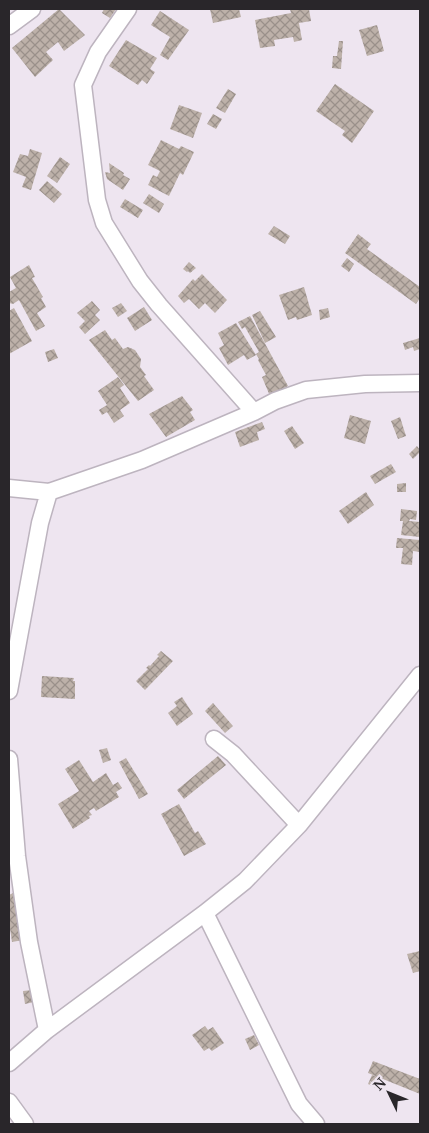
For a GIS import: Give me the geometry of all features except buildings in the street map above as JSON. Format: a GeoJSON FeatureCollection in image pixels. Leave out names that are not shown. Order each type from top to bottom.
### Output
{"type":"FeatureCollection","features":[{"type":"Feature","properties":{"kind":"street"},"geometry":{"type":"LineString","coordinates":[[9,26],[32,9]]}},
{"type":"Feature","properties":{"kind":"street"},"geometry":{"type":"LineString","coordinates":[[128,9],[98,52],[82,85],[97,200],[104,223],[140,281],[154,299],[254,412]]}},
{"type":"Feature","properties":{"kind":"street"},"geometry":{"type":"LineString","coordinates":[[9,488],[49,492],[142,460],[254,412],[275,401],[306,390],[365,384],[420,383]]}},
{"type":"Feature","properties":{"kind":"street"},"geometry":{"type":"LineString","coordinates":[[9,691],[40,523],[49,492]]}},
{"type":"Feature","properties":{"kind":"street"},"geometry":{"type":"LineString","coordinates":[[9,1063],[47,1030],[205,913],[245,881],[299,825],[420,675]]}},
{"type":"Feature","properties":{"kind":"street"},"geometry":{"type":"LineString","coordinates":[[214,739],[233,754],[299,825]]}},
{"type":"Feature","properties":{"kind":"street"},"geometry":{"type":"LineString","coordinates":[[9,759],[17,856],[29,942],[47,1030]]}},
{"type":"Feature","properties":{"kind":"street"},"geometry":{"type":"LineString","coordinates":[[205,913],[299,1104],[316,1124]]}},
{"type":"Feature","properties":{"kind":"street"},"geometry":{"type":"LineString","coordinates":[[9,1102],[25,1124]]}}]}
